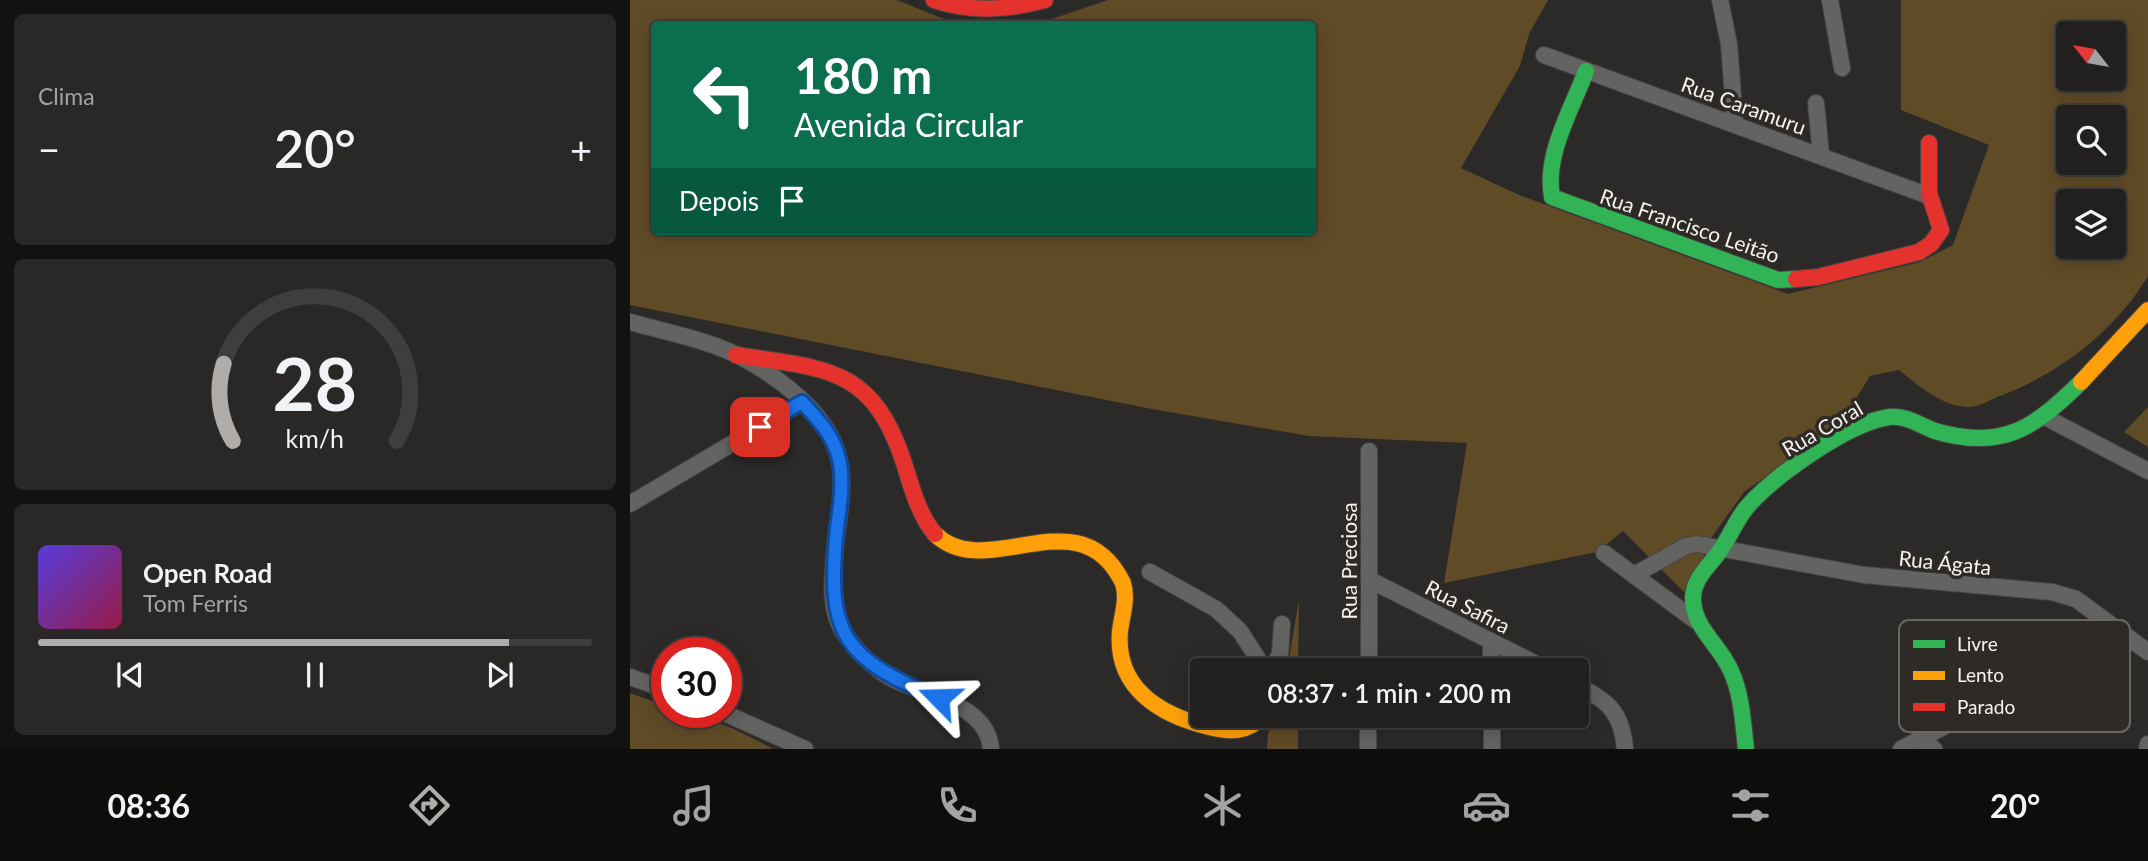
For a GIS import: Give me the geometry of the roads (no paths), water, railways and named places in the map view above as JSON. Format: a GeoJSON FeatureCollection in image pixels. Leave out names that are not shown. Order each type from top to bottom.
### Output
{"type":"FeatureCollection","features":[{"type":"Feature","properties":{"kind":"street"},"geometry":{"type":"LineString","coordinates":[[934,0],[970,11],[1010,10],[1045,0]]}},
{"type":"Feature","properties":{"kind":"street"},"geometry":{"type":"LineString","coordinates":[[1720,0],[1729,44],[1735,123]]}},
{"type":"Feature","properties":{"kind":"street"},"geometry":{"type":"LineString","coordinates":[[1830,0],[1842,68]]}},
{"type":"Feature","properties":{"kind":"street","name":"Rua Caramuru"},"geometry":{"type":"LineString","coordinates":[[1545,55],[1929,196]]}},
{"type":"Feature","properties":{"kind":"street","name":"Rua Francisco Leitão"},"geometry":{"type":"LineString","coordinates":[[1586,71],[1553,165],[1548,186],[1552,197],[1702,254],[1777,280],[1818,277],[1919,252],[1932,245],[1941,230],[1938,213],[1929,196]]}},
{"type":"Feature","properties":{"kind":"street"},"geometry":{"type":"LineString","coordinates":[[1816,103],[1821,155]]}},
{"type":"Feature","properties":{"kind":"street"},"geometry":{"type":"LineString","coordinates":[[1929,143],[1929,196]]}},
{"type":"Feature","properties":{"kind":"street","name":"Rua Coral"},"geometry":{"type":"LineString","coordinates":[[1696,621],[1694,589],[1703,570],[1721,549],[1748,505],[1812,455],[1881,418],[1901,418],[1968,440],[1987,441],[2007,436],[2045,417],[2107,357],[2148,310]]}},
{"type":"Feature","properties":{"kind":"street"},"geometry":{"type":"LineString","coordinates":[[630,322],[736,355],[817,369],[855,385],[875,400],[886,419],[924,519],[943,541],[972,550],[1066,542],[1097,552],[1118,573],[1126,590],[1120,634],[1121,657],[1128,679],[1151,705],[1190,722]]}},
{"type":"Feature","properties":{"kind":"street"},"geometry":{"type":"LineString","coordinates":[[736,355],[780,383],[802,402],[818,419],[839,458],[841,486],[833,595],[836,617],[844,634],[876,668],[976,717],[988,734],[991,749]]}},
{"type":"Feature","properties":{"kind":"street"},"geometry":{"type":"LineString","coordinates":[[630,504],[802,402]]}},
{"type":"Feature","properties":{"kind":"street"},"geometry":{"type":"LineString","coordinates":[[2045,417],[2148,471]]}},
{"type":"Feature","properties":{"kind":"street","name":"Rua Preciosa"},"geometry":{"type":"LineString","coordinates":[[1369,451],[1369,658]]}},
{"type":"Feature","properties":{"kind":"street"},"geometry":{"type":"LineString","coordinates":[[1634,575],[1686,546],[1697,544],[1721,549]]}},
{"type":"Feature","properties":{"kind":"street","name":"Rua Ágata"},"geometry":{"type":"LineString","coordinates":[[1721,549],[1864,575],[2052,592],[2076,599],[2105,620]]}},
{"type":"Feature","properties":{"kind":"street"},"geometry":{"type":"LineString","coordinates":[[1604,553],[1696,621],[1727,662],[1737,686],[1746,749]]}},
{"type":"Feature","properties":{"kind":"street"},"geometry":{"type":"LineString","coordinates":[[1150,572],[1216,609],[1240,631],[1257,658]]}},
{"type":"Feature","properties":{"kind":"street","name":"Rua Safira"},"geometry":{"type":"LineString","coordinates":[[1370,580],[1524,658]]}},
{"type":"Feature","properties":{"kind":"street"},"geometry":{"type":"LineString","coordinates":[[1278,658],[1282,624]]}},
{"type":"Feature","properties":{"kind":"street","name":"Rua Ágata"},"geometry":{"type":"LineString","coordinates":[[2130,639],[2148,652]]}},
{"type":"Feature","properties":{"kind":"street"},"geometry":{"type":"LineString","coordinates":[[1491,641],[1492,658]]}},
{"type":"Feature","properties":{"kind":"street"},"geometry":{"type":"LineString","coordinates":[[630,677],[651,685]]}},
{"type":"Feature","properties":{"kind":"street"},"geometry":{"type":"LineString","coordinates":[[1589,691],[1601,697],[1619,717],[1624,728],[1625,749]]}},
{"type":"Feature","properties":{"kind":"street"},"geometry":{"type":"LineString","coordinates":[[742,721],[805,749]]}},
{"type":"Feature","properties":{"kind":"street"},"geometry":{"type":"LineString","coordinates":[[1209,728],[1226,732],[1250,728]]}},
{"type":"Feature","properties":{"kind":"street"},"geometry":{"type":"LineString","coordinates":[[1368,728],[1368,749]]}},
{"type":"Feature","properties":{"kind":"street"},"geometry":{"type":"LineString","coordinates":[[1492,728],[1492,749]]}},
{"type":"Feature","properties":{"kind":"street"},"geometry":{"type":"LineString","coordinates":[[1901,749],[1933,732]]}},
{"type":"Feature","properties":{"kind":"street"},"geometry":{"type":"LineString","coordinates":[[1919,737],[1934,749]]}},
{"type":"Feature","properties":{"kind":"street"},"geometry":{"type":"LineString","coordinates":[[2147,749],[2148,744]]}}]}
